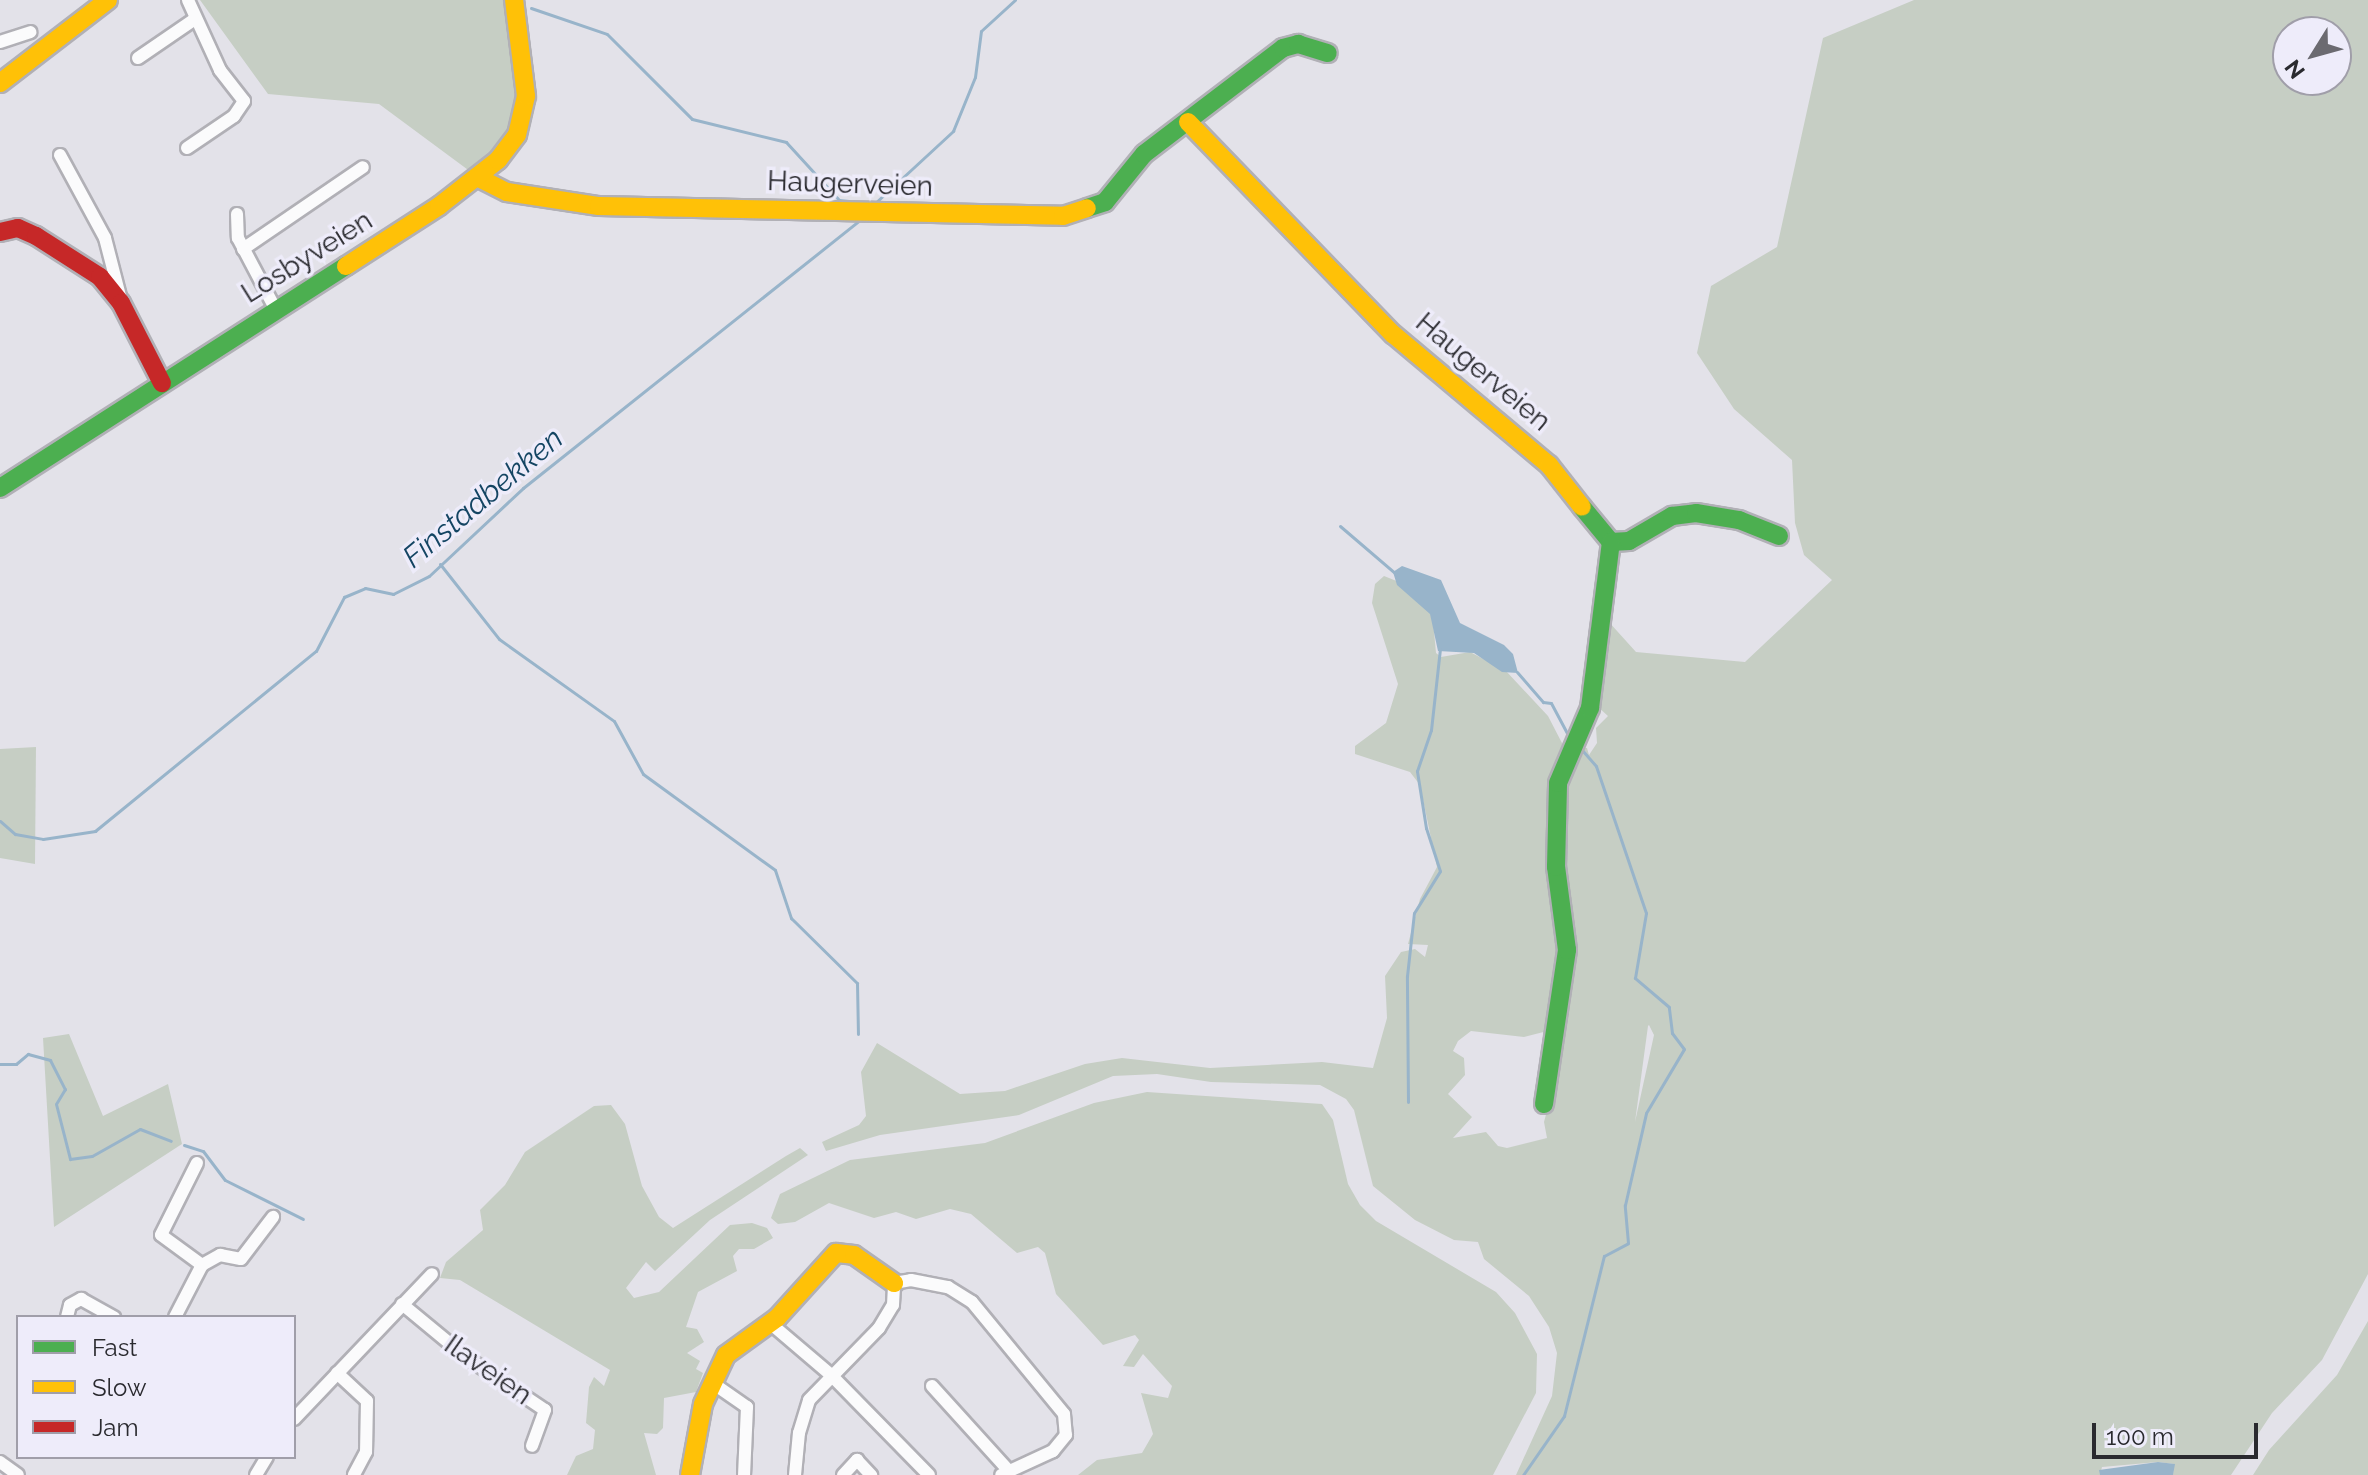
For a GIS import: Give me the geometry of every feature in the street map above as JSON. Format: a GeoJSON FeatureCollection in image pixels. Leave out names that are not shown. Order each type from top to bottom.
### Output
{"type":"FeatureCollection","features":[{"type":"Feature","properties":{"kind":"street"},"geometry":{"type":"LineString","coordinates":[[0,83],[108,0]]}},
{"type":"Feature","properties":{"kind":"street"},"geometry":{"type":"LineString","coordinates":[[187,148],[234,116],[244,101],[220,70],[188,0]]}},
{"type":"Feature","properties":{"kind":"street","name":"Losbyveien"},"geometry":{"type":"LineString","coordinates":[[0,488],[479,178],[517,135],[523,117],[526,96],[513,0]]}},
{"type":"Feature","properties":{"kind":"street"},"geometry":{"type":"LineString","coordinates":[[138,58],[195,19]]}},
{"type":"Feature","properties":{"kind":"street"},"geometry":{"type":"LineString","coordinates":[[0,42],[30,32]]}},
{"type":"Feature","properties":{"kind":"street","name":"Haugerveien"},"geometry":{"type":"LineString","coordinates":[[479,178],[507,192],[599,206],[1063,216],[1105,202],[1144,154],[1283,48],[1298,44],[1328,53]]}},
{"type":"Feature","properties":{"kind":"street","name":"Haugerveien"},"geometry":{"type":"LineString","coordinates":[[1188,122],[1394,335],[1549,465],[1611,542]]}},
{"type":"Feature","properties":{"kind":"street"},"geometry":{"type":"LineString","coordinates":[[60,155],[105,238],[121,303]]}},
{"type":"Feature","properties":{"kind":"street"},"geometry":{"type":"LineString","coordinates":[[243,249],[363,167]]}},
{"type":"Feature","properties":{"kind":"street"},"geometry":{"type":"LineString","coordinates":[[237,214],[243,249],[276,310]]}},
{"type":"Feature","properties":{"kind":"street"},"geometry":{"type":"LineString","coordinates":[[0,232],[18,228],[73,256],[100,277],[121,303],[162,383]]}},
{"type":"Feature","properties":{"kind":"street"},"geometry":{"type":"LineString","coordinates":[[1544,1104],[1567,950],[1556,867],[1558,783],[1590,708],[1611,542],[1629,541],[1672,516],[1696,513],[1739,520],[1779,536]]}},
{"type":"Feature","properties":{"kind":"street"},"geometry":{"type":"LineString","coordinates":[[197,1163],[161,1235],[202,1265]]}},
{"type":"Feature","properties":{"kind":"street"},"geometry":{"type":"LineString","coordinates":[[176,1315],[202,1265],[220,1255],[241,1259],[273,1217]]}},
{"type":"Feature","properties":{"kind":"street"},"geometry":{"type":"LineString","coordinates":[[690,1475],[711,1382],[726,1355],[770,1323],[836,1253],[854,1255],[894,1283],[931,1282],[964,1296],[1064,1414],[1066,1435],[1058,1446],[1038,1461],[1005,1473],[932,1386]]}},
{"type":"Feature","properties":{"kind":"street"},"geometry":{"type":"LineString","coordinates":[[296,1417],[432,1274]]}},
{"type":"Feature","properties":{"kind":"street"},"geometry":{"type":"LineString","coordinates":[[795,1475],[803,1413],[831,1375],[883,1323],[893,1305],[894,1283]]}},
{"type":"Feature","properties":{"kind":"street"},"geometry":{"type":"LineString","coordinates":[[68,1315],[70,1305],[81,1299],[106,1315]]}},
{"type":"Feature","properties":{"kind":"street","name":"Ilaveien"},"geometry":{"type":"LineString","coordinates":[[402,1304],[466,1357],[545,1410],[532,1446]]}},
{"type":"Feature","properties":{"kind":"street"},"geometry":{"type":"LineString","coordinates":[[770,1323],[831,1375],[929,1475]]}},
{"type":"Feature","properties":{"kind":"street"},"geometry":{"type":"LineString","coordinates":[[337,1373],[367,1401],[366,1452],[354,1475]]}},
{"type":"Feature","properties":{"kind":"street"},"geometry":{"type":"LineString","coordinates":[[711,1382],[747,1407],[744,1475]]}},
{"type":"Feature","properties":{"kind":"street"},"geometry":{"type":"LineString","coordinates":[[843,1475],[857,1460],[871,1475]]}},
{"type":"Feature","properties":{"kind":"street"},"geometry":{"type":"LineString","coordinates":[[0,1462],[18,1475]]}},
{"type":"Feature","properties":{"kind":"shaded area"},"geometry":{"type":"Polygon","coordinates":[[[200,0],[511,0],[529,100],[479,178],[379,104],[268,94],[200,0]]]}},
{"type":"Feature","properties":{"kind":"shaded area"},"geometry":{"type":"Polygon","coordinates":[[[1914,0],[2368,0],[2368,1274],[2322,1360],[2272,1413],[2231,1475],[2173,1475],[2174,1464],[2158,1462],[2102,1467],[2100,1475],[1516,1475],[1552,1396],[1557,1353],[1549,1327],[1529,1296],[1484,1259],[1478,1242],[1454,1240],[1415,1220],[1373,1186],[1354,1110],[1346,1099],[1320,1085],[1211,1082],[1157,1074],[1113,1076],[1019,1115],[880,1135],[826,1151],[822,1142],[859,1125],[866,1116],[861,1072],[877,1043],[960,1094],[1005,1091],[1085,1064],[1122,1058],[1210,1068],[1322,1062],[1373,1068],[1387,1018],[1385,976],[1401,952],[1415,949],[1425,957],[1428,945],[1408,944],[1420,899],[1437,867],[1420,785],[1410,772],[1355,754],[1355,746],[1386,723],[1398,684],[1372,603],[1375,584],[1384,576],[1404,584],[1432,610],[1436,653],[1441,657],[1470,652],[1506,671],[1548,716],[1563,745],[1587,748],[1589,755],[1597,743],[1596,728],[1608,716],[1598,707],[1608,621],[1636,652],[1745,662],[1832,580],[1804,555],[1795,523],[1792,460],[1734,409],[1697,353],[1711,286],[1777,247],[1823,38],[1914,0]],[[1648,1026],[1635,1122],[1654,1035],[1648,1026]],[[1555,1029],[1524,1037],[1471,1031],[1458,1041],[1453,1051],[1464,1058],[1465,1075],[1448,1094],[1472,1117],[1453,1138],[1486,1132],[1498,1146],[1507,1148],[1547,1138],[1544,1122],[1553,1088],[1555,1029]]]}},
{"type":"Feature","properties":{"kind":"shaded area"},"geometry":{"type":"Polygon","coordinates":[[[36,747],[35,864],[0,858],[0,749],[36,747]]]}},
{"type":"Feature","properties":{"kind":"shaded area"},"geometry":{"type":"Polygon","coordinates":[[[69,1034],[103,1116],[168,1084],[182,1144],[54,1227],[43,1038],[69,1034]]]}},
{"type":"Feature","properties":{"kind":"shaded area"},"geometry":{"type":"Polygon","coordinates":[[[1147,1092],[1322,1104],[1333,1120],[1348,1184],[1360,1205],[1376,1221],[1496,1292],[1515,1313],[1537,1354],[1536,1393],[1493,1475],[1078,1475],[1097,1460],[1142,1453],[1153,1434],[1141,1393],[1168,1398],[1172,1386],[1143,1354],[1134,1367],[1123,1366],[1139,1340],[1135,1335],[1103,1345],[1056,1294],[1045,1253],[1038,1247],[1017,1253],[971,1214],[950,1209],[916,1219],[896,1212],[874,1218],[829,1203],[795,1222],[778,1224],[771,1218],[780,1194],[850,1160],[985,1143],[1094,1103],[1147,1092]]]}},
{"type":"Feature","properties":{"kind":"shaded area"},"geometry":{"type":"Polygon","coordinates":[[[611,1105],[625,1124],[642,1186],[659,1217],[673,1228],[800,1148],[808,1155],[710,1220],[655,1271],[646,1262],[626,1288],[634,1298],[659,1292],[730,1225],[752,1223],[767,1228],[773,1238],[754,1249],[739,1249],[733,1256],[737,1271],[698,1292],[686,1327],[697,1329],[704,1342],[687,1353],[700,1361],[696,1369],[703,1373],[696,1392],[664,1398],[663,1428],[657,1434],[644,1433],[656,1475],[567,1475],[576,1456],[593,1449],[595,1430],[586,1423],[589,1387],[594,1377],[604,1386],[610,1370],[460,1280],[440,1278],[446,1262],[483,1230],[480,1210],[505,1185],[525,1152],[594,1106],[611,1105]]]}},
{"type":"Feature","properties":{"kind":"shaded area"},"geometry":{"type":"Polygon","coordinates":[[[2368,1321],[2368,1475],[2253,1475],[2269,1450],[2337,1375],[2368,1321]]]}},
{"type":"Feature","properties":{"kind":"water"},"geometry":{"type":"Polygon","coordinates":[[[1402,566],[1441,580],[1460,623],[1504,645],[1513,654],[1518,673],[1502,672],[1474,653],[1438,651],[1430,614],[1397,585],[1393,572],[1402,566]]]}},
{"type":"Feature","properties":{"kind":"water"},"geometry":{"type":"Polygon","coordinates":[[[2158,1462],[2175,1464],[2173,1475],[2100,1475],[2099,1470],[2158,1462]]]}},
{"type":"Feature","properties":{"kind":"waterway"},"geometry":{"type":"LineString","coordinates":[[874,204],[953,131],[975,77],[981,31],[1015,0]]}},
{"type":"Feature","properties":{"kind":"waterway"},"geometry":{"type":"LineString","coordinates":[[531,8],[607,34],[692,119],[786,142],[839,200],[866,203]]}},
{"type":"Feature","properties":{"kind":"waterway","name":"Finstadbekken"},"geometry":{"type":"LineString","coordinates":[[0,821],[15,834],[43,839],[95,831],[316,651],[344,597],[365,588],[393,594],[429,576],[523,488],[860,220]]}},
{"type":"Feature","properties":{"kind":"waterway"},"geometry":{"type":"LineString","coordinates":[[1340,526],[1396,574]]}},
{"type":"Feature","properties":{"kind":"waterway"},"geometry":{"type":"LineString","coordinates":[[440,564],[499,639],[614,721],[643,774],[775,870],[791,918],[857,983],[858,1034]]}},
{"type":"Feature","properties":{"kind":"waterway"},"geometry":{"type":"LineString","coordinates":[[1408,1102],[1407,976],[1414,913],[1440,871],[1426,828],[1417,771],[1431,730],[1440,649]]}},
{"type":"Feature","properties":{"kind":"waterway"},"geometry":{"type":"LineString","coordinates":[[1517,672],[1543,702],[1551,703],[1568,735]]}},
{"type":"Feature","properties":{"kind":"waterway"},"geometry":{"type":"LineString","coordinates":[[1523,1475],[1564,1416],[1604,1256],[1628,1243],[1625,1205],[1646,1113],[1684,1049],[1672,1033],[1669,1007],[1635,978],[1646,913],[1596,766],[1581,749]]}},
{"type":"Feature","properties":{"kind":"waterway"},"geometry":{"type":"LineString","coordinates":[[0,1064],[16,1064],[28,1054],[50,1060],[65,1089],[56,1104],[70,1159],[92,1156],[140,1129],[171,1141]]}},
{"type":"Feature","properties":{"kind":"waterway"},"geometry":{"type":"LineString","coordinates":[[184,1145],[203,1151],[225,1180],[303,1219]]}},
{"type":"Feature","properties":{"kind":"traffic: fast"},"geometry":{"type":"LineString","coordinates":[[1087,208],[1105,202],[1144,154],[1283,48],[1298,44],[1328,53]]}},
{"type":"Feature","properties":{"kind":"traffic: fast"},"geometry":{"type":"LineString","coordinates":[[0,488],[346,266]]}},
{"type":"Feature","properties":{"kind":"traffic: fast"},"geometry":{"type":"LineString","coordinates":[[1582,507],[1611,542],[1629,541],[1672,516],[1696,513],[1739,520],[1779,536]]}},
{"type":"Feature","properties":{"kind":"traffic: fast"},"geometry":{"type":"LineString","coordinates":[[1544,1104],[1567,950],[1556,867],[1558,783],[1590,708],[1611,542]]}},
{"type":"Feature","properties":{"kind":"traffic: slow"},"geometry":{"type":"LineString","coordinates":[[0,83],[108,0]]}},
{"type":"Feature","properties":{"kind":"traffic: slow"},"geometry":{"type":"LineString","coordinates":[[346,266],[439,206],[498,160],[517,135],[526,96],[514,0]]}},
{"type":"Feature","properties":{"kind":"traffic: slow"},"geometry":{"type":"LineString","coordinates":[[1188,122],[1394,335],[1549,465],[1582,507]]}},
{"type":"Feature","properties":{"kind":"traffic: slow"},"geometry":{"type":"LineString","coordinates":[[479,178],[507,192],[599,206],[1063,216],[1087,208]]}},
{"type":"Feature","properties":{"kind":"traffic: slow"},"geometry":{"type":"LineString","coordinates":[[690,1475],[703,1404],[726,1355],[777,1318],[836,1253],[854,1255],[894,1283]]}},
{"type":"Feature","properties":{"kind":"traffic: jam"},"geometry":{"type":"LineString","coordinates":[[0,232],[18,228],[36,236],[100,277],[121,303],[162,383]]}}]}
